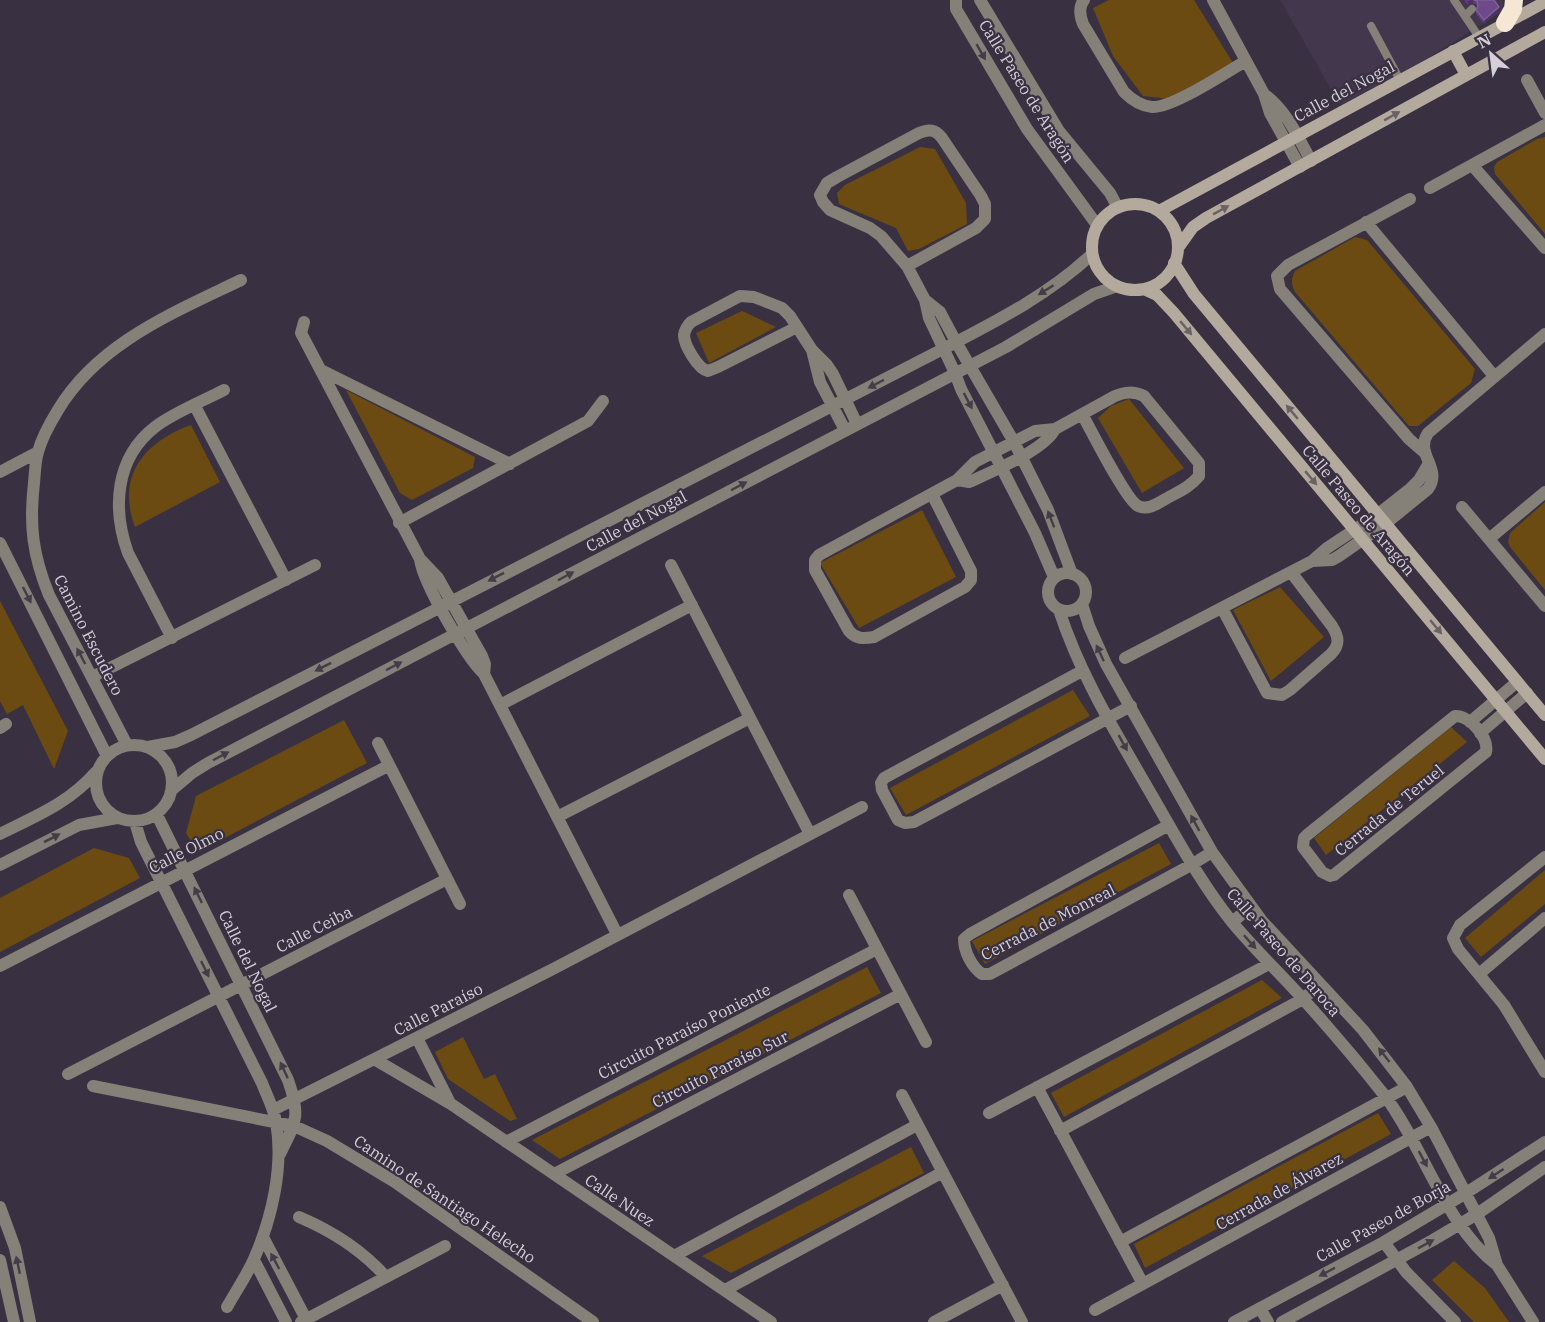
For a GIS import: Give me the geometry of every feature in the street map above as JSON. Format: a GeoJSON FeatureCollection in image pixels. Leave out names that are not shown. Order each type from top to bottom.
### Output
{"type":"FeatureCollection","features":[{"type":"Feature","properties":{"kind":"highway"},"geometry":{"type":"LineString","coordinates":[[1505,23],[1513,9],[1514,0]]}},
{"type":"Feature","properties":{"kind":"street","name":"Calle Paseo de Aragón"},"geometry":{"type":"LineString","coordinates":[[956,0],[956,9],[1028,129],[1097,225]]}},
{"type":"Feature","properties":{"kind":"street","name":"Calle Paseo de Aragón"},"geometry":{"type":"LineString","coordinates":[[980,0],[1053,122],[1110,193],[1118,208]]}},
{"type":"Feature","properties":{"kind":"street"},"geometry":{"type":"LineString","coordinates":[[1084,0],[1081,3],[1080,14],[1124,92],[1133,101],[1155,107],[1177,100],[1246,62]]}},
{"type":"Feature","properties":{"kind":"street"},"geometry":{"type":"LineString","coordinates":[[1213,0],[1264,94],[1269,113],[1285,142],[1305,164]]}},
{"type":"Feature","properties":{"kind":"street","name":"Calle del Nogal"},"geometry":{"type":"LineString","coordinates":[[1159,211],[1545,2]]}},
{"type":"Feature","properties":{"kind":"street"},"geometry":{"type":"LineString","coordinates":[[1178,248],[1176,234],[1169,221],[1159,211],[1146,205],[1131,204],[1106,215],[1097,225],[1092,240],[1092,254],[1097,267],[1117,286],[1144,289],[1156,284],[1167,275],[1174,263],[1178,248],[1193,227],[1206,218],[1545,32]]}},
{"type":"Feature","properties":{"kind":"street"},"geometry":{"type":"LineString","coordinates":[[1453,51],[1466,75]]}},
{"type":"Feature","properties":{"kind":"street"},"geometry":{"type":"LineString","coordinates":[[1527,80],[1545,113]]}},
{"type":"Feature","properties":{"kind":"street"},"geometry":{"type":"LineString","coordinates":[[1264,94],[1279,107],[1297,135],[1305,164]]}},
{"type":"Feature","properties":{"kind":"street"},"geometry":{"type":"LineString","coordinates":[[1430,188],[1545,126]]}},
{"type":"Feature","properties":{"kind":"street"},"geometry":{"type":"LineString","coordinates":[[907,266],[976,228],[985,219],[985,204],[981,196],[937,132],[931,130],[919,133],[837,177],[827,183],[820,195],[830,210],[870,228],[881,236],[907,266],[925,300],[929,318],[956,373],[961,389],[1035,533],[1054,578]]}},
{"type":"Feature","properties":{"kind":"street"},"geometry":{"type":"LineString","coordinates":[[1472,165],[1545,248]]}},
{"type":"Feature","properties":{"kind":"street"},"geometry":{"type":"LineString","coordinates":[[1125,658],[1312,561],[1327,548],[1359,535],[1428,489],[1434,479],[1434,473],[1427,458],[1280,289],[1277,276],[1288,265],[1410,199]]}},
{"type":"Feature","properties":{"kind":"street"},"geometry":{"type":"LineString","coordinates":[[1366,222],[1494,376]]}},
{"type":"Feature","properties":{"kind":"street","name":"Calle del Nogal"},"geometry":{"type":"LineString","coordinates":[[148,747],[174,742],[191,735],[845,400],[956,342],[1053,286],[1092,254]]}},
{"type":"Feature","properties":{"kind":"street","name":"Calle Paseo de Aragón"},"geometry":{"type":"LineString","coordinates":[[1174,263],[1185,283],[1545,716]]}},
{"type":"Feature","properties":{"kind":"street","name":"Camino Escudero"},"geometry":{"type":"LineString","coordinates":[[127,745],[48,595],[35,556],[31,506],[38,452],[45,434],[68,394],[98,360],[126,340],[181,309],[241,280]]}},
{"type":"Feature","properties":{"kind":"street","name":"Calle del Nogal"},"geometry":{"type":"LineString","coordinates":[[173,789],[208,763],[1006,347],[1094,294],[1117,286]]}},
{"type":"Feature","properties":{"kind":"street","name":"Calle Paseo de Aragón"},"geometry":{"type":"LineString","coordinates":[[1144,289],[1157,295],[1174,313],[1545,759]]}},
{"type":"Feature","properties":{"kind":"street"},"geometry":{"type":"LineString","coordinates":[[797,327],[708,371],[699,366],[685,341],[685,329],[691,322],[740,296],[754,297],[782,308],[797,327],[812,350],[827,365],[857,424]]}},
{"type":"Feature","properties":{"kind":"street"},"geometry":{"type":"LineString","coordinates":[[925,300],[940,312],[1022,455],[1048,510],[1072,574]]}},
{"type":"Feature","properties":{"kind":"street"},"geometry":{"type":"LineString","coordinates":[[304,321],[301,333],[399,523],[420,559],[433,570],[445,603],[461,631],[472,661],[484,674],[617,934]]}},
{"type":"Feature","properties":{"kind":"street"},"geometry":{"type":"LineString","coordinates":[[1427,458],[1425,438],[1428,432],[1545,334]]}},
{"type":"Feature","properties":{"kind":"street"},"geometry":{"type":"LineString","coordinates":[[812,350],[816,372],[845,430]]}},
{"type":"Feature","properties":{"kind":"street"},"geometry":{"type":"LineString","coordinates":[[321,370],[510,464]]}},
{"type":"Feature","properties":{"kind":"street"},"geometry":{"type":"LineString","coordinates":[[172,638],[128,553],[119,525],[117,506],[120,485],[126,465],[143,437],[157,425],[224,390]]}},
{"type":"Feature","properties":{"kind":"street"},"geometry":{"type":"LineString","coordinates":[[932,494],[971,571],[970,580],[965,587],[874,637],[853,636],[815,570],[815,560],[825,550],[957,480],[975,462],[1035,431],[1054,429],[1082,414],[1124,392],[1137,393],[1144,396],[1199,463],[1199,476],[1187,487],[1156,504],[1148,507],[1136,504],[1126,492],[1082,414]]}},
{"type":"Feature","properties":{"kind":"street"},"geometry":{"type":"LineString","coordinates":[[399,523],[588,421],[603,400]]}},
{"type":"Feature","properties":{"kind":"street"},"geometry":{"type":"LineString","coordinates":[[195,406],[286,580]]}},
{"type":"Feature","properties":{"kind":"street"},"geometry":{"type":"LineString","coordinates":[[957,480],[969,482],[1042,445],[1054,429]]}},
{"type":"Feature","properties":{"kind":"street"},"geometry":{"type":"LineString","coordinates":[[0,472],[38,452]]}},
{"type":"Feature","properties":{"kind":"street"},"geometry":{"type":"LineString","coordinates":[[1489,539],[1545,492]]}},
{"type":"Feature","properties":{"kind":"street"},"geometry":{"type":"LineString","coordinates":[[1462,507],[1545,606]]}},
{"type":"Feature","properties":{"kind":"street"},"geometry":{"type":"LineString","coordinates":[[0,543],[107,756]]}},
{"type":"Feature","properties":{"kind":"street"},"geometry":{"type":"LineString","coordinates":[[92,677],[315,565]]}},
{"type":"Feature","properties":{"kind":"street"},"geometry":{"type":"LineString","coordinates":[[671,565],[810,834]]}},
{"type":"Feature","properties":{"kind":"street"},"geometry":{"type":"LineString","coordinates":[[1222,608],[1267,693],[1281,695],[1290,690],[1331,654],[1338,642],[1332,626],[1291,572]]}},
{"type":"Feature","properties":{"kind":"street"},"geometry":{"type":"LineString","coordinates":[[1065,573],[1072,574],[1085,586],[1086,592],[1082,604],[1071,611],[1059,610],[1053,607],[1047,596],[1047,589],[1054,578],[1065,573]]}},
{"type":"Feature","properties":{"kind":"street","name":"Calle Paseo de Daroca"},"geometry":{"type":"LineString","coordinates":[[1082,604],[1096,645],[1212,852],[1251,908],[1364,1030],[1407,1087],[1477,1214],[1489,1238],[1497,1265],[1533,1322]]}},
{"type":"Feature","properties":{"kind":"street"},"geometry":{"type":"LineString","coordinates":[[500,705],[692,605]]}},
{"type":"Feature","properties":{"kind":"street","name":"Calle Paseo de Daroca"},"geometry":{"type":"LineString","coordinates":[[1059,610],[1083,671],[1191,865],[1232,922],[1303,999],[1386,1098],[1475,1246],[1497,1265]]}},
{"type":"Feature","properties":{"kind":"street"},"geometry":{"type":"LineString","coordinates":[[1083,671],[884,778],[881,783],[882,790],[898,820],[905,823],[914,822],[1131,706]]}},
{"type":"Feature","properties":{"kind":"street"},"geometry":{"type":"LineString","coordinates":[[1517,682],[1470,722],[1480,733],[1527,693]]}},
{"type":"Feature","properties":{"kind":"street","name":"Cerrada de Teruel"},"geometry":{"type":"LineString","coordinates":[[1470,722],[1460,715],[1450,718],[1307,835],[1303,843],[1306,853],[1322,872],[1330,876],[1334,875],[1483,756],[1487,744],[1480,733]]}},
{"type":"Feature","properties":{"kind":"street"},"geometry":{"type":"LineString","coordinates":[[557,817],[750,718]]}},
{"type":"Feature","properties":{"kind":"street"},"geometry":{"type":"LineString","coordinates":[[378,743],[460,904]]}},
{"type":"Feature","properties":{"kind":"street"},"geometry":{"type":"LineString","coordinates":[[0,834],[82,789],[107,756],[127,745],[139,744],[159,754],[167,763],[172,776],[173,789],[164,808],[157,815],[135,822],[117,818],[108,812],[97,795],[96,772]]}},
{"type":"Feature","properties":{"kind":"street","name":"Calle Olmo"},"geometry":{"type":"LineString","coordinates":[[0,966],[388,766]]}},
{"type":"Feature","properties":{"kind":"street","name":"Calle Paraíso"},"geometry":{"type":"LineString","coordinates":[[273,1110],[553,969],[862,807]]}},
{"type":"Feature","properties":{"kind":"street","name":"Calle del Nogal"},"geometry":{"type":"LineString","coordinates":[[157,815],[280,1064],[295,1099],[297,1119],[294,1126]]}},
{"type":"Feature","properties":{"kind":"street"},"geometry":{"type":"LineString","coordinates":[[0,865],[79,825],[117,818]]}},
{"type":"Feature","properties":{"kind":"street"},"geometry":{"type":"LineString","coordinates":[[135,822],[141,842],[273,1110],[276,1123],[279,1155],[271,1207],[254,1260],[227,1307]]}},
{"type":"Feature","properties":{"kind":"street","name":"Cerrada de Monreal"},"geometry":{"type":"LineString","coordinates":[[1170,825],[970,933],[964,939],[964,947],[976,970],[982,974],[990,974],[1212,852]]}},
{"type":"Feature","properties":{"kind":"street"},"geometry":{"type":"LineString","coordinates":[[1545,857],[1460,925],[1455,932],[1455,943],[1504,1005],[1545,1072]]}},
{"type":"Feature","properties":{"kind":"street","name":"Calle Ceiba"},"geometry":{"type":"LineString","coordinates":[[69,1074],[447,879]]}},
{"type":"Feature","properties":{"kind":"street"},"geometry":{"type":"LineString","coordinates":[[849,895],[926,1042]]}},
{"type":"Feature","properties":{"kind":"street"},"geometry":{"type":"LineString","coordinates":[[1232,922],[1251,908]]}},
{"type":"Feature","properties":{"kind":"street"},"geometry":{"type":"LineString","coordinates":[[1479,974],[1545,918]]}},
{"type":"Feature","properties":{"kind":"street","name":"Circuito Paraíso Poniente"},"geometry":{"type":"LineString","coordinates":[[506,1142],[877,949]]}},
{"type":"Feature","properties":{"kind":"street"},"geometry":{"type":"LineString","coordinates":[[989,1113],[1269,964]]}},
{"type":"Feature","properties":{"kind":"street"},"geometry":{"type":"LineString","coordinates":[[1060,1131],[1303,999],[1320,984]]}},
{"type":"Feature","properties":{"kind":"street","name":"Circuito Paraíso Sur"},"geometry":{"type":"LineString","coordinates":[[554,1174],[901,994]]}},
{"type":"Feature","properties":{"kind":"street","name":"Calle Nuez"},"geometry":{"type":"LineString","coordinates":[[417,1038],[451,1104]]}},
{"type":"Feature","properties":{"kind":"street","name":"Calle Nuez"},"geometry":{"type":"LineString","coordinates":[[374,1059],[451,1104],[771,1322]]}},
{"type":"Feature","properties":{"kind":"street","name":"Camino de Santiago Helecho"},"geometry":{"type":"LineString","coordinates":[[93,1086],[294,1126],[343,1149],[395,1182],[593,1322]]}},
{"type":"Feature","properties":{"kind":"street"},"geometry":{"type":"LineString","coordinates":[[1120,1242],[1407,1087]]}},
{"type":"Feature","properties":{"kind":"street"},"geometry":{"type":"LineString","coordinates":[[1037,1088],[1143,1284]]}},
{"type":"Feature","properties":{"kind":"street"},"geometry":{"type":"LineString","coordinates":[[902,1095],[1022,1322]]}},
{"type":"Feature","properties":{"kind":"street"},"geometry":{"type":"LineString","coordinates":[[674,1256],[917,1125]]}},
{"type":"Feature","properties":{"kind":"street"},"geometry":{"type":"LineString","coordinates":[[279,1155],[294,1126]]}},
{"type":"Feature","properties":{"kind":"street","name":"Cerrada de Álvarez"},"geometry":{"type":"LineString","coordinates":[[1095,1310],[1431,1127]]}},
{"type":"Feature","properties":{"kind":"street","name":"Calle Paseo de Borja"},"geometry":{"type":"LineString","coordinates":[[1233,1322],[1384,1242],[1545,1142]]}},
{"type":"Feature","properties":{"kind":"street"},"geometry":{"type":"LineString","coordinates":[[1276,1299],[1286,1321],[1461,1224],[1545,1167]]}},
{"type":"Feature","properties":{"kind":"street"},"geometry":{"type":"LineString","coordinates":[[725,1290],[943,1172]]}},
{"type":"Feature","properties":{"kind":"street"},"geometry":{"type":"LineString","coordinates":[[0,1207],[15,1248],[30,1322]]}},
{"type":"Feature","properties":{"kind":"street"},"geometry":{"type":"LineString","coordinates":[[299,1217],[316,1224],[360,1251],[386,1277]]}},
{"type":"Feature","properties":{"kind":"street"},"geometry":{"type":"LineString","coordinates":[[263,1236],[304,1321],[445,1246]]}},
{"type":"Feature","properties":{"kind":"street"},"geometry":{"type":"LineString","coordinates":[[1384,1242],[1396,1261],[1455,1322]]}},
{"type":"Feature","properties":{"kind":"street"},"geometry":{"type":"LineString","coordinates":[[0,1260],[14,1322]]}},
{"type":"Feature","properties":{"kind":"street"},"geometry":{"type":"LineString","coordinates":[[254,1260],[286,1322]]}},
{"type":"Feature","properties":{"kind":"street"},"geometry":{"type":"LineString","coordinates":[[934,1322],[1003,1285]]}},
{"type":"Feature","properties":{"kind":"street"},"geometry":{"type":"LineString","coordinates":[[1260,1308],[1268,1322]]}},
{"type":"Feature","properties":{"kind":"lane"},"geometry":{"type":"LineString","coordinates":[[1454,0],[1479,37]]}},
{"type":"Feature","properties":{"kind":"lane"},"geometry":{"type":"LineString","coordinates":[[1464,16],[1472,9]]}},
{"type":"Feature","properties":{"kind":"lane"},"geometry":{"type":"LineString","coordinates":[[1371,26],[1400,80]]}},
{"type":"Feature","properties":{"kind":"shaded area"},"geometry":{"type":"Polygon","coordinates":[[[1109,0],[1194,0],[1233,63],[1169,99],[1143,96],[1113,56],[1093,8],[1109,0]]]}},
{"type":"Feature","properties":{"kind":"shaded area"},"geometry":{"type":"Polygon","coordinates":[[[1280,0],[1502,0],[1505,10],[1418,64],[1340,105],[1280,0]]]}},
{"type":"Feature","properties":{"kind":"shaded area"},"geometry":{"type":"Polygon","coordinates":[[[1545,137],[1545,234],[1495,174],[1494,167],[1497,162],[1537,139],[1545,137]]]}},
{"type":"Feature","properties":{"kind":"shaded area"},"geometry":{"type":"Polygon","coordinates":[[[920,147],[935,149],[966,203],[967,224],[919,249],[908,251],[896,228],[839,204],[837,193],[845,185],[920,147]]]}},
{"type":"Feature","properties":{"kind":"shaded area"},"geometry":{"type":"Polygon","coordinates":[[[1355,237],[1367,240],[1475,369],[1471,383],[1418,426],[1409,426],[1295,292],[1293,286],[1292,279],[1295,271],[1355,237]]]}},
{"type":"Feature","properties":{"kind":"shaded area"},"geometry":{"type":"Polygon","coordinates":[[[742,311],[776,327],[709,363],[696,333],[742,311]]]}},
{"type":"Feature","properties":{"kind":"shaded area"},"geometry":{"type":"Polygon","coordinates":[[[346,390],[475,457],[473,468],[412,500],[400,493],[346,390]]]}},
{"type":"Feature","properties":{"kind":"shaded area"},"geometry":{"type":"Polygon","coordinates":[[[1129,399],[1184,468],[1142,493],[1098,418],[1111,406],[1129,399]]]}},
{"type":"Feature","properties":{"kind":"shaded area"},"geometry":{"type":"Polygon","coordinates":[[[191,425],[220,482],[135,527],[130,509],[129,492],[138,463],[160,441],[191,425]]]}},
{"type":"Feature","properties":{"kind":"shaded area"},"geometry":{"type":"Polygon","coordinates":[[[1545,502],[1545,590],[1508,542],[1510,533],[1545,502]]]}},
{"type":"Feature","properties":{"kind":"shaded area"},"geometry":{"type":"Polygon","coordinates":[[[922,510],[956,577],[859,628],[820,563],[922,510]]]}},
{"type":"Feature","properties":{"kind":"shaded area"},"geometry":{"type":"Polygon","coordinates":[[[1280,587],[1324,637],[1271,681],[1233,610],[1280,587]]]}},
{"type":"Feature","properties":{"kind":"shaded area"},"geometry":{"type":"Polygon","coordinates":[[[0,601],[68,731],[54,769],[23,705],[7,714],[0,701],[0,601]]]}},
{"type":"Feature","properties":{"kind":"shaded area"},"geometry":{"type":"Polygon","coordinates":[[[1073,690],[1090,716],[906,815],[890,788],[1073,690]]]}},
{"type":"Feature","properties":{"kind":"shaded area"},"geometry":{"type":"Polygon","coordinates":[[[344,720],[367,763],[198,852],[186,833],[196,796],[344,720]]]}},
{"type":"Feature","properties":{"kind":"shaded area"},"geometry":{"type":"Polygon","coordinates":[[[1451,727],[1467,742],[1326,855],[1314,838],[1451,727]]]}},
{"type":"Feature","properties":{"kind":"shaded area"},"geometry":{"type":"Polygon","coordinates":[[[1159,843],[1171,864],[985,964],[972,941],[1159,843]]]}},
{"type":"Feature","properties":{"kind":"shaded area"},"geometry":{"type":"Polygon","coordinates":[[[94,848],[129,858],[140,878],[0,952],[0,898],[94,848]]]}},
{"type":"Feature","properties":{"kind":"shaded area"},"geometry":{"type":"Polygon","coordinates":[[[1545,870],[1545,904],[1481,957],[1465,938],[1545,870]]]}},
{"type":"Feature","properties":{"kind":"shaded area"},"geometry":{"type":"Polygon","coordinates":[[[867,967],[881,993],[560,1159],[532,1140],[867,967]]]}},
{"type":"Feature","properties":{"kind":"shaded area"},"geometry":{"type":"Polygon","coordinates":[[[1262,980],[1282,998],[1064,1117],[1051,1093],[1262,980]]]}},
{"type":"Feature","properties":{"kind":"shaded area"},"geometry":{"type":"Polygon","coordinates":[[[463,1037],[484,1079],[495,1074],[517,1119],[510,1121],[448,1079],[435,1052],[463,1037]]]}},
{"type":"Feature","properties":{"kind":"shaded area"},"geometry":{"type":"Polygon","coordinates":[[[1378,1113],[1391,1134],[1145,1268],[1134,1244],[1378,1113]]]}},
{"type":"Feature","properties":{"kind":"shaded area"},"geometry":{"type":"Polygon","coordinates":[[[911,1147],[924,1173],[731,1273],[702,1256],[911,1147]]]}},
{"type":"Feature","properties":{"kind":"shaded area"},"geometry":{"type":"Polygon","coordinates":[[[1454,1261],[1485,1288],[1509,1322],[1474,1322],[1432,1280],[1454,1261]]]}},
{"type":"Feature","properties":{"kind":"building"},"geometry":{"type":"Polygon","coordinates":[[[1474,0],[1494,0],[1499,7],[1484,20],[1476,10],[1477,1],[1474,0]]]}}]}
